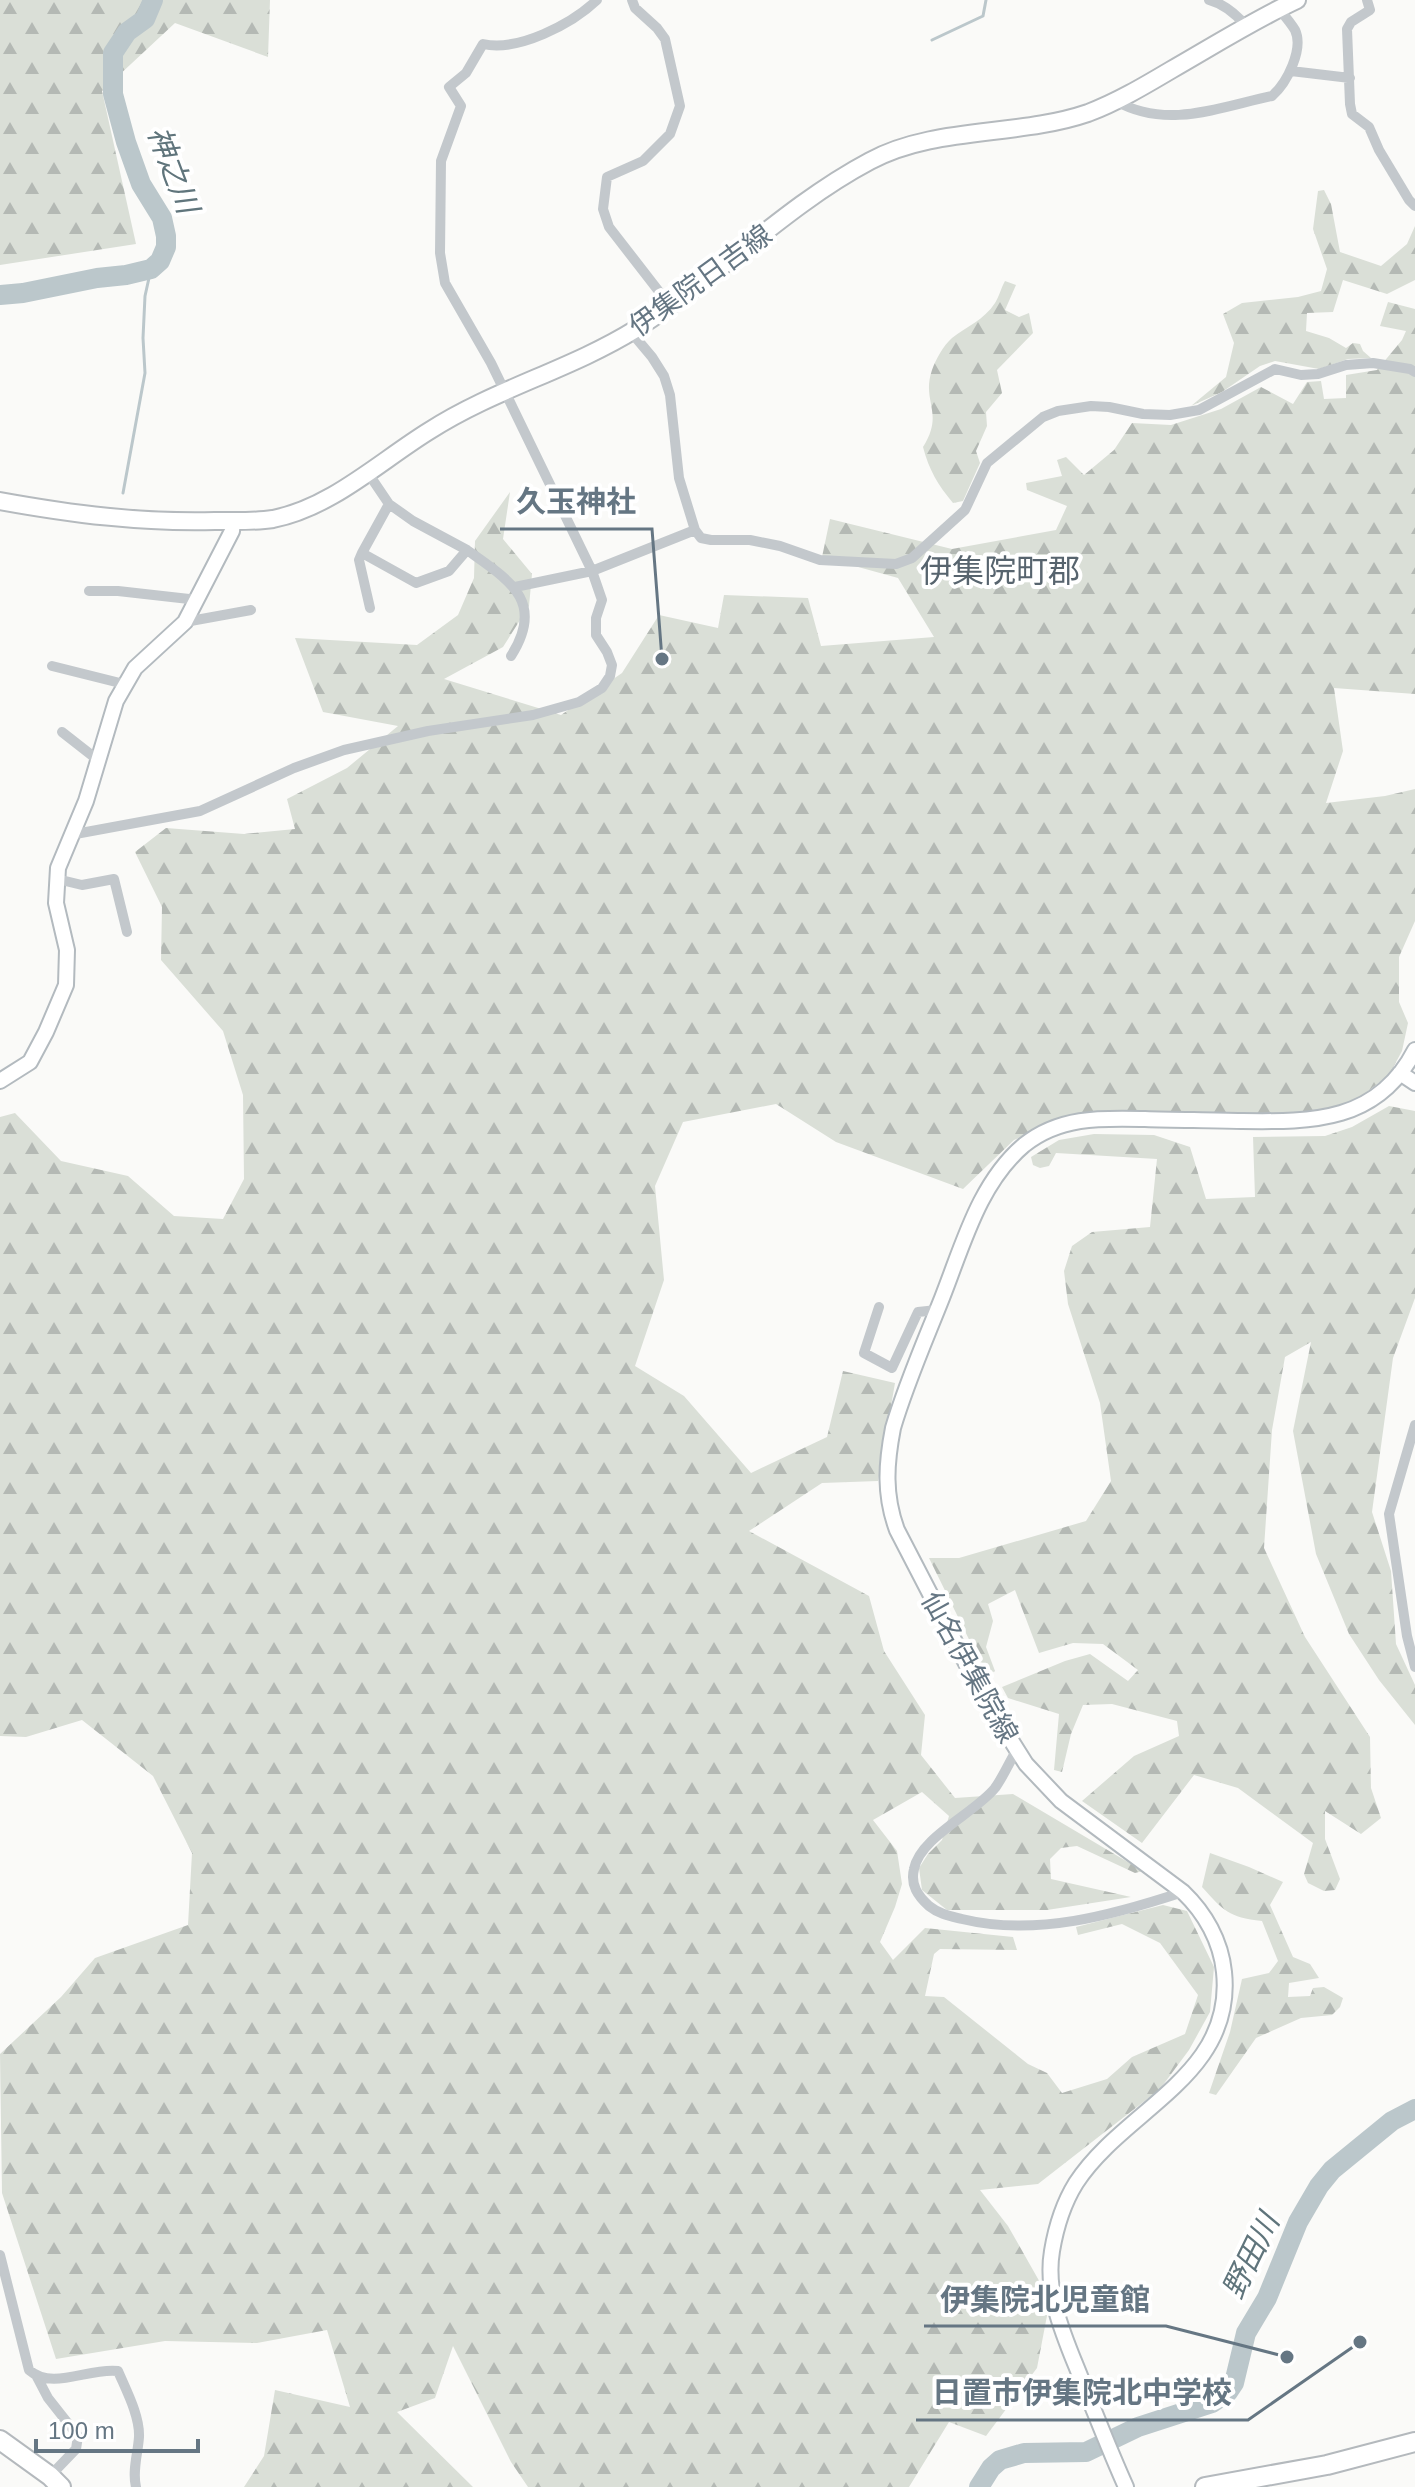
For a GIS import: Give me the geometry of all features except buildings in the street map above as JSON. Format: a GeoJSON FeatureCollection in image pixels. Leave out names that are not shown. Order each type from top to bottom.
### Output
{"type":"FeatureCollection","features":[{"type":"Feature","properties":{"kind":"highway"},"geometry":{"type":"LineString","coordinates":[[0,2440],[55,2482]]}},
{"type":"Feature","properties":{"kind":"highway"},"geometry":{"type":"LineString","coordinates":[[1205,2487],[1327,2465],[1415,2442]]}},
{"type":"Feature","properties":{"kind":"main road","name":"伊集院日吉線"},"geometry":{"type":"LineString","coordinates":[[0,501],[99,518],[151,521],[268,520],[312,506],[368,473],[429,430],[503,390],[591,353],[631,332],[671,307],[806,202],[885,153],[940,139],[1060,122],[1116,101],[1297,0]]}},
{"type":"Feature","properties":{"kind":"main road"},"geometry":{"type":"LineString","coordinates":[[0,1081],[30,1062],[66,985],[67,950],[56,903],[58,868],[86,801],[124,684],[135,668],[185,622],[232,531],[233,521]]}},
{"type":"Feature","properties":{"kind":"main road","name":"仙名伊集院線"},"geometry":{"type":"LineString","coordinates":[[1126,2487],[1057,2315],[1051,2285],[1051,2253],[1059,2218],[1077,2182],[1105,2150],[1184,2078],[1205,2052],[1217,2027],[1225,1990],[1223,1965],[1205,1917],[1183,1892],[1061,1801],[1016,1751],[983,1696],[897,1530],[888,1500],[886,1466],[893,1428],[987,1189],[1010,1158],[1035,1137],[1064,1124],[1105,1118],[1318,1120],[1358,1106],[1377,1093],[1400,1073],[1415,1050]]}},
{"type":"Feature","properties":{"kind":"main road"},"geometry":{"type":"LineString","coordinates":[[1400,1073],[1415,1083]]}},
{"type":"Feature","properties":{"kind":"street"},"geometry":{"type":"LineString","coordinates":[[70,835],[200,811],[294,768],[344,750],[428,731],[533,715],[579,702],[602,688],[610,676],[612,665],[596,635],[596,618],[602,600],[592,571],[491,363],[445,283],[440,253],[441,161],[461,106],[449,87],[466,73],[483,44],[495,47],[531,39],[572,18],[597,0]]}},
{"type":"Feature","properties":{"kind":"street"},"geometry":{"type":"LineString","coordinates":[[632,0],[635,8],[665,39],[680,106],[670,134],[643,161],[607,177],[603,209],[609,227],[671,307]]}},
{"type":"Feature","properties":{"kind":"street"},"geometry":{"type":"LineString","coordinates":[[1209,0],[1236,14],[1246,26]]}},
{"type":"Feature","properties":{"kind":"street"},"geometry":{"type":"LineString","coordinates":[[1367,0],[1370,10],[1351,22],[1347,29],[1352,114],[1369,127],[1379,150],[1415,206]]}},
{"type":"Feature","properties":{"kind":"street"},"geometry":{"type":"LineString","coordinates":[[1116,101],[1129,108],[1183,116],[1272,96],[1291,71],[1296,49],[1295,31],[1279,9]]}},
{"type":"Feature","properties":{"kind":"street"},"geometry":{"type":"LineString","coordinates":[[1291,71],[1350,78]]}},
{"type":"Feature","properties":{"kind":"street"},"geometry":{"type":"LineString","coordinates":[[631,332],[664,376],[670,395],[679,478],[695,530],[701,538],[750,540],[780,546],[820,560],[896,564],[912,558],[965,510],[987,463],[1043,417],[1058,411],[1091,406],[1170,415],[1199,410],[1275,369],[1301,375],[1318,374],[1346,365],[1373,363],[1415,372]]}},
{"type":"Feature","properties":{"kind":"street"},"geometry":{"type":"LineString","coordinates":[[368,473],[389,504],[413,521],[467,550],[515,587],[525,608],[524,628],[511,656]]}},
{"type":"Feature","properties":{"kind":"street"},"geometry":{"type":"LineString","coordinates":[[370,608],[359,560],[389,504]]}},
{"type":"Feature","properties":{"kind":"street"},"geometry":{"type":"LineString","coordinates":[[515,587],[592,571],[695,530]]}},
{"type":"Feature","properties":{"kind":"street"},"geometry":{"type":"LineString","coordinates":[[362,553],[416,583],[449,571],[467,550]]}},
{"type":"Feature","properties":{"kind":"street"},"geometry":{"type":"LineString","coordinates":[[89,591],[198,600]]}},
{"type":"Feature","properties":{"kind":"street"},"geometry":{"type":"LineString","coordinates":[[185,622],[251,610]]}},
{"type":"Feature","properties":{"kind":"street"},"geometry":{"type":"LineString","coordinates":[[52,666],[124,684]]}},
{"type":"Feature","properties":{"kind":"street"},"geometry":{"type":"LineString","coordinates":[[62,732],[99,761]]}},
{"type":"Feature","properties":{"kind":"street"},"geometry":{"type":"LineString","coordinates":[[57,879],[82,885],[114,879],[127,932]]}},
{"type":"Feature","properties":{"kind":"street"},"geometry":{"type":"LineString","coordinates":[[879,1307],[864,1353],[892,1368],[918,1312],[937,1310]]}},
{"type":"Feature","properties":{"kind":"street"},"geometry":{"type":"LineString","coordinates":[[1415,1425],[1389,1514],[1415,1667]]}},
{"type":"Feature","properties":{"kind":"street"},"geometry":{"type":"LineString","coordinates":[[1016,1751],[997,1786],[931,1842],[918,1858],[913,1883],[919,1897],[937,1913],[988,1925],[1031,1926],[1083,1919],[1183,1892]]}},
{"type":"Feature","properties":{"kind":"street"},"geometry":{"type":"LineString","coordinates":[[0,2255],[29,2370],[78,2436],[76,2449],[55,2482]]}},
{"type":"Feature","properties":{"kind":"street"},"geometry":{"type":"LineString","coordinates":[[37,2377],[52,2379],[104,2369],[118,2371],[140,2433],[134,2479],[136,2487]]}},
{"type":"Feature","properties":{"kind":"green space"},"geometry":{"type":"Polygon","coordinates":[[[0,0],[270,0],[268,57],[175,23],[102,91],[136,244],[0,265],[0,0]]]}},
{"type":"Feature","properties":{"kind":"green space"},"geometry":{"type":"Polygon","coordinates":[[[1324,190],[1331,204],[1340,252],[1381,266],[1407,244],[1415,226],[1415,280],[1387,294],[1343,280],[1333,312],[1307,313],[1306,331],[1329,338],[1346,348],[1353,343],[1360,344],[1371,358],[1348,359],[1319,369],[1275,361],[1260,366],[1222,392],[1191,406],[1226,377],[1234,343],[1223,314],[1242,303],[1298,297],[1321,291],[1327,269],[1313,229],[1318,191],[1324,190]]]}},
{"type":"Feature","properties":{"kind":"green space"},"geometry":{"type":"Polygon","coordinates":[[[1005,281],[1016,285],[1005,310],[1019,317],[1029,313],[1033,333],[997,370],[1002,393],[986,412],[987,426],[976,451],[980,463],[963,501],[953,503],[935,477],[923,447],[933,416],[929,381],[946,345],[991,309],[1005,281]]]}},
{"type":"Feature","properties":{"kind":"green space"},"geometry":{"type":"Polygon","coordinates":[[[1388,302],[1415,309],[1415,694],[1334,688],[1343,751],[1326,803],[1415,789],[1415,921],[1399,957],[1399,1002],[1408,1023],[1402,1051],[1389,1075],[1355,1101],[1319,1114],[1111,1111],[1072,1116],[1014,1140],[963,1189],[836,1142],[776,1104],[683,1122],[655,1186],[664,1280],[635,1366],[684,1396],[751,1473],[827,1437],[843,1371],[895,1383],[878,1481],[822,1483],[749,1531],[869,1596],[884,1651],[925,1715],[921,1755],[955,1798],[1013,1794],[1143,1871],[1135,1873],[1077,1846],[1061,1848],[1050,1859],[1051,1879],[1131,1897],[1047,1910],[947,1910],[922,1890],[919,1868],[942,1840],[949,1816],[922,1792],[873,1820],[897,1851],[902,1884],[880,1942],[893,1960],[925,1928],[1013,1937],[1017,1950],[940,1949],[934,1954],[925,1996],[944,1997],[1028,2064],[1047,2073],[1062,2093],[1107,2079],[1132,2057],[1185,2034],[1198,1995],[1160,1943],[1122,1924],[1078,1935],[1076,1927],[1163,1905],[1187,1911],[1214,1967],[1210,2012],[1189,2050],[1160,2089],[1038,2184],[980,2190],[1008,2226],[1050,2300],[1037,2368],[986,2436],[949,2422],[909,2487],[528,2487],[511,2462],[453,2346],[435,2398],[397,2412],[473,2487],[244,2487],[264,2456],[275,2390],[350,2407],[327,2330],[257,2343],[165,2341],[56,2359],[2,2193],[0,2054],[61,1997],[95,1958],[188,1925],[192,1853],[153,1776],[82,1720],[26,1737],[0,1736],[0,1117],[15,1113],[61,1161],[128,1176],[174,1216],[223,1219],[244,1179],[243,1095],[223,1031],[161,960],[162,907],[135,852],[166,828],[244,834],[295,829],[287,799],[347,768],[398,726],[323,712],[295,638],[417,645],[458,615],[474,578],[475,541],[510,492],[503,539],[532,574],[529,606],[503,647],[444,679],[561,715],[622,673],[659,615],[718,628],[724,595],[808,598],[821,646],[934,637],[898,578],[822,557],[830,519],[952,549],[1056,530],[1067,506],[1027,490],[1026,483],[1062,476],[1057,460],[1066,457],[1084,475],[1114,450],[1132,423],[1171,425],[1221,409],[1261,387],[1293,404],[1307,382],[1321,381],[1324,399],[1346,398],[1346,375],[1377,370],[1406,331],[1380,326],[1388,302]]]}},
{"type":"Feature","properties":{"kind":"green space"},"geometry":{"type":"Polygon","coordinates":[[[1389,1106],[1415,1111],[1415,1298],[1393,1358],[1372,1512],[1391,1571],[1396,1644],[1415,1685],[1415,1725],[1379,1680],[1349,1634],[1316,1554],[1293,1431],[1311,1342],[1285,1357],[1272,1430],[1264,1548],[1305,1637],[1370,1737],[1371,1788],[1381,1818],[1361,1834],[1325,1811],[1325,1839],[1340,1879],[1335,1890],[1324,1891],[1308,1883],[1304,1874],[1313,1843],[1238,1788],[1194,1775],[1142,1843],[1082,1801],[1134,1756],[1179,1736],[1177,1721],[1112,1704],[1083,1705],[1071,1734],[1062,1772],[1054,1770],[1059,1714],[1008,1698],[1002,1687],[1090,1654],[1128,1681],[1138,1670],[1103,1644],[1073,1643],[1039,1653],[1015,1590],[988,1604],[993,1621],[986,1647],[995,1671],[987,1676],[929,1558],[959,1558],[1086,1521],[1111,1481],[1100,1403],[1068,1304],[1064,1271],[1072,1246],[1092,1232],[1150,1227],[1157,1159],[1056,1153],[1049,1166],[1040,1168],[1033,1165],[1031,1157],[1059,1140],[1094,1134],[1154,1135],[1190,1147],[1206,1199],[1255,1197],[1253,1137],[1325,1136],[1352,1127],[1389,1106]]]}},
{"type":"Feature","properties":{"kind":"green space"},"geometry":{"type":"Polygon","coordinates":[[[1210,1853],[1283,1882],[1270,1905],[1293,1957],[1310,1964],[1319,1978],[1289,1983],[1288,1997],[1310,1996],[1313,1988],[1324,1987],[1343,1998],[1332,2015],[1301,2018],[1256,2038],[1216,2095],[1209,2093],[1230,2032],[1242,1979],[1269,1973],[1278,1961],[1262,1921],[1228,1912],[1202,1887],[1210,1853]]]}},
{"type":"Feature","properties":{"kind":"waterway","name":"神之川"},"geometry":{"type":"LineString","coordinates":[[0,295],[126,275],[151,269],[160,261],[166,247],[162,218],[141,184],[113,94],[113,53],[127,32],[145,19],[153,0]]}},
{"type":"Feature","properties":{"kind":"waterway"},"geometry":{"type":"LineString","coordinates":[[932,40],[983,16],[986,0]]}},
{"type":"Feature","properties":{"kind":"waterway"},"geometry":{"type":"LineString","coordinates":[[123,493],[145,373],[145,296],[151,269]]}},
{"type":"Feature","properties":{"kind":"waterway","name":"野田川"},"geometry":{"type":"LineString","coordinates":[[979,2487],[1000,2460],[1024,2453],[1086,2452],[1138,2427],[1212,2403],[1228,2392],[1234,2383],[1246,2333],[1267,2298],[1298,2222],[1319,2186],[1332,2170],[1392,2121],[1415,2109]]}},
{"type":"Feature","properties":{"kind":"place","name":"久玉神社"},"geometry":{"type":"Point","coordinates":[662,659]}},
{"type":"Feature","properties":{"kind":"place","name":"日置市伊集院北中学校"},"geometry":{"type":"Point","coordinates":[1360,2342]}},
{"type":"Feature","properties":{"kind":"place","name":"伊集院北児童館"},"geometry":{"type":"Point","coordinates":[1287,2357]}},
{"type":"Feature","properties":{"kind":"district","name":"伊集院町郡"},"geometry":{"type":"Point","coordinates":[1000,571]}}]}
